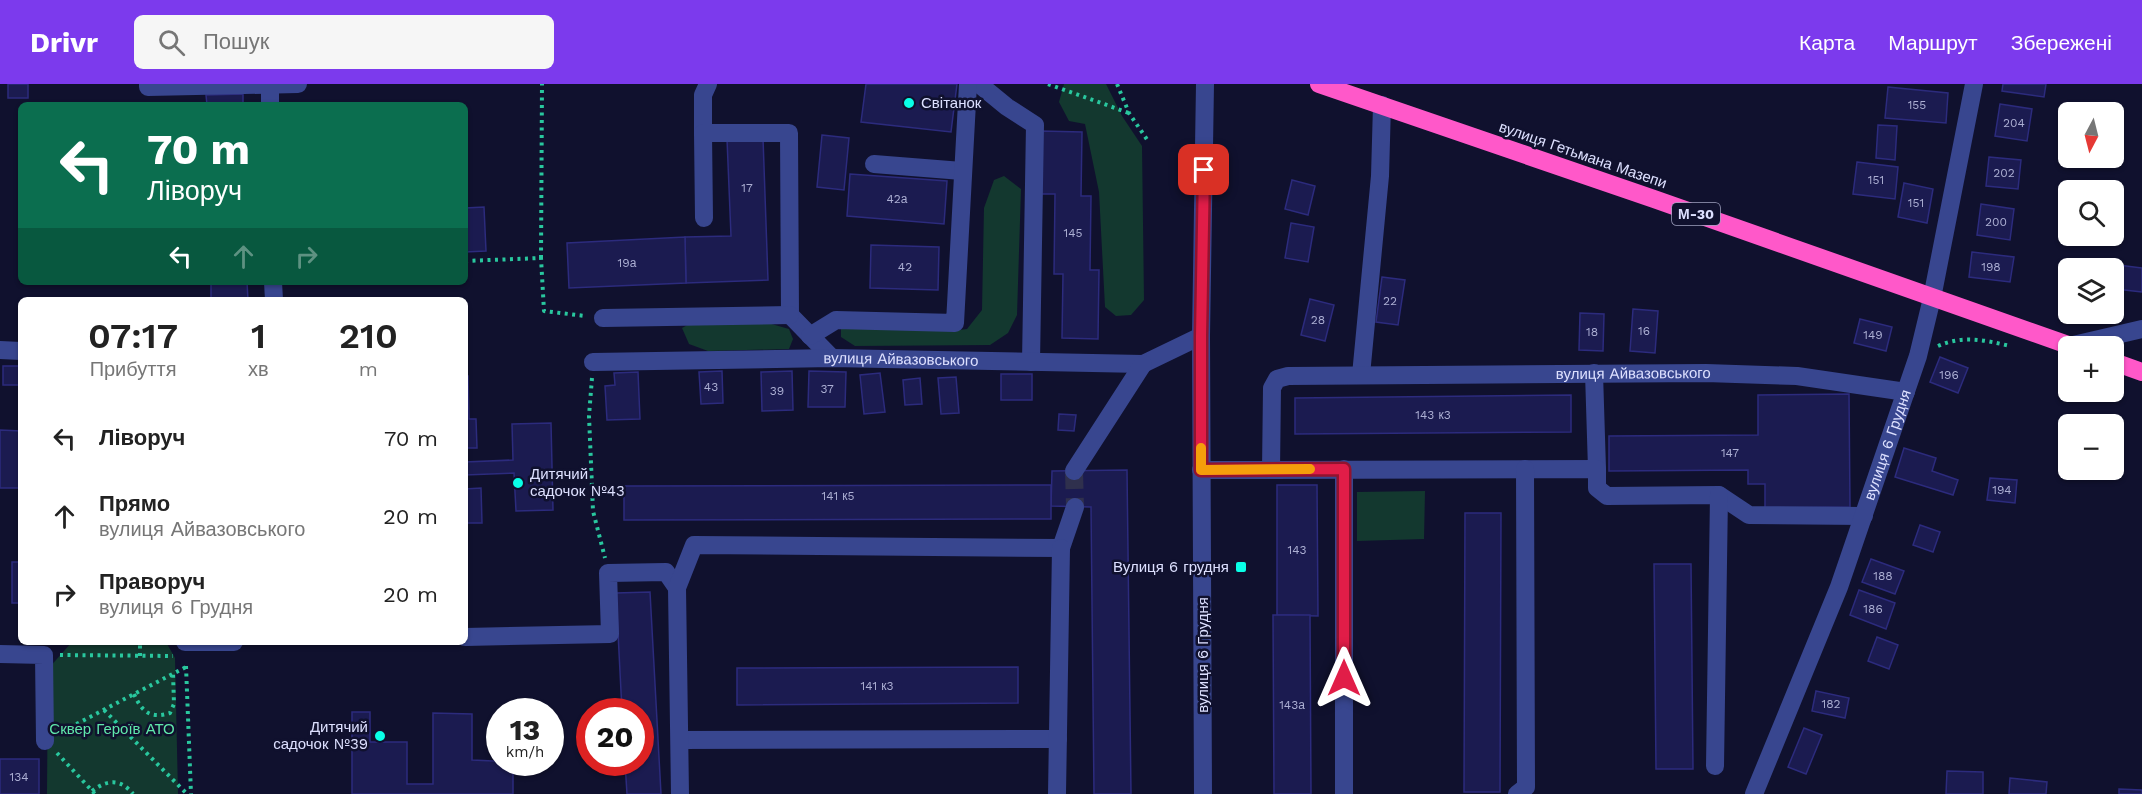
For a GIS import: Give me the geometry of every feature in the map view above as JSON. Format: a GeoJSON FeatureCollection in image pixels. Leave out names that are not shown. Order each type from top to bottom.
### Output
{"type":"FeatureCollection","features":[{"type":"Feature","properties":{"kind":"highway","name":"вулиця Гетьмана Мазепи"},"geometry":{"type":"LineString","coordinates":[[1319,84],[2058,342]]}},
{"type":"Feature","properties":{"kind":"highway"},"geometry":{"type":"LineString","coordinates":[[2124,366],[2142,372]]}},
{"type":"Feature","properties":{"kind":"street"},"geometry":{"type":"LineString","coordinates":[[148,84],[148,87],[298,84]]}},
{"type":"Feature","properties":{"kind":"street"},"geometry":{"type":"LineString","coordinates":[[704,218],[703,95],[708,84]]}},
{"type":"Feature","properties":{"kind":"street"},"geometry":{"type":"LineString","coordinates":[[810,336],[836,320],[955,323],[968,84]]}},
{"type":"Feature","properties":{"kind":"street"},"geometry":{"type":"LineString","coordinates":[[979,84],[1007,107],[1035,125],[1031,362]]}},
{"type":"Feature","properties":{"kind":"street","name":"вулиця 6 Грудня"},"geometry":{"type":"LineString","coordinates":[[1203,794],[1201,336],[1205,84]]}},
{"type":"Feature","properties":{"kind":"street","name":"вулиця 6 Грудня"},"geometry":{"type":"LineString","coordinates":[[1754,794],[1839,587],[1918,356],[1932,298],[1974,84]]}},
{"type":"Feature","properties":{"kind":"street"},"geometry":{"type":"LineString","coordinates":[[270,85],[270,102]]}},
{"type":"Feature","properties":{"kind":"street"},"geometry":{"type":"LineString","coordinates":[[1361,375],[1380,176],[1382,105]]}},
{"type":"Feature","properties":{"kind":"street"},"geometry":{"type":"LineString","coordinates":[[703,134],[789,133],[790,315],[832,358]]}},
{"type":"Feature","properties":{"kind":"street"},"geometry":{"type":"LineString","coordinates":[[874,164],[962,171]]}},
{"type":"Feature","properties":{"kind":"street"},"geometry":{"type":"LineString","coordinates":[[603,318],[790,315]]}},
{"type":"Feature","properties":{"kind":"street"},"geometry":{"type":"LineString","coordinates":[[2112,336],[2142,329]]}},
{"type":"Feature","properties":{"kind":"street","name":"вулиця Айвазовського"},"geometry":{"type":"LineString","coordinates":[[593,362],[832,358],[1143,364],[1201,336]]}},
{"type":"Feature","properties":{"kind":"street"},"geometry":{"type":"LineString","coordinates":[[0,350],[18,351]]}},
{"type":"Feature","properties":{"kind":"street"},"geometry":{"type":"LineString","coordinates":[[1074,471],[1143,364]]}},
{"type":"Feature","properties":{"kind":"street"},"geometry":{"type":"LineString","coordinates":[[1594,373],[1597,488],[1608,496],[1719,495],[1749,515],[1863,516]]}},
{"type":"Feature","properties":{"kind":"street","name":"вулиця Айвазовського"},"geometry":{"type":"LineString","coordinates":[[1271,470],[1272,388],[1277,379],[1288,376],[1706,373],[1797,376],[1906,392]]}},
{"type":"Feature","properties":{"kind":"street"},"geometry":{"type":"LineString","coordinates":[[1344,469],[1344,794]]}},
{"type":"Feature","properties":{"kind":"street"},"geometry":{"type":"LineString","coordinates":[[1517,794],[1526,787],[1525,469]]}},
{"type":"Feature","properties":{"kind":"street"},"geometry":{"type":"LineString","coordinates":[[1201,470],[1597,469]]}},
{"type":"Feature","properties":{"kind":"street"},"geometry":{"type":"LineString","coordinates":[[1715,766],[1719,495]]}},
{"type":"Feature","properties":{"kind":"street"},"geometry":{"type":"LineString","coordinates":[[1057,794],[1061,548],[1075,507]]}},
{"type":"Feature","properties":{"kind":"street"},"geometry":{"type":"LineString","coordinates":[[680,794],[677,588],[694,545],[1061,548]]}},
{"type":"Feature","properties":{"kind":"street"},"geometry":{"type":"LineString","coordinates":[[468,637],[610,634],[608,573],[666,572],[677,588]]}},
{"type":"Feature","properties":{"kind":"street"},"geometry":{"type":"LineString","coordinates":[[185,647],[205,645]]}},
{"type":"Feature","properties":{"kind":"street"},"geometry":{"type":"LineString","coordinates":[[0,654],[44,655],[45,741]]}},
{"type":"Feature","properties":{"kind":"street"},"geometry":{"type":"LineString","coordinates":[[680,740],[1058,739]]}},
{"type":"Feature","properties":{"kind":"path"},"geometry":{"type":"LineString","coordinates":[[542,84],[541,258],[544,311],[603,318]]}},
{"type":"Feature","properties":{"kind":"path"},"geometry":{"type":"LineString","coordinates":[[1048,84],[1129,113]]}},
{"type":"Feature","properties":{"kind":"path"},"geometry":{"type":"LineString","coordinates":[[1117,84],[1129,113],[1148,141]]}},
{"type":"Feature","properties":{"kind":"path"},"geometry":{"type":"LineString","coordinates":[[468,261],[541,258]]}},
{"type":"Feature","properties":{"kind":"path"},"geometry":{"type":"LineString","coordinates":[[1918,356],[1954,339],[1985,340],[2016,348]]}},
{"type":"Feature","properties":{"kind":"path"},"geometry":{"type":"LineString","coordinates":[[593,362],[589,417],[593,511],[608,573]]}},
{"type":"Feature","properties":{"kind":"path"},"geometry":{"type":"LineString","coordinates":[[140,645],[140,656]]}},
{"type":"Feature","properties":{"kind":"path"},"geometry":{"type":"LineString","coordinates":[[44,655],[140,656],[185,647],[189,794]]}},
{"type":"Feature","properties":{"kind":"path"},"geometry":{"type":"LineString","coordinates":[[134,794],[125,784],[114,782],[100,785],[94,792],[45,741],[186,667]]}},
{"type":"Feature","properties":{"kind":"path"},"geometry":{"type":"LineString","coordinates":[[134,694],[139,705],[151,715],[159,716],[170,713],[174,704],[173,674]]}},
{"type":"Feature","properties":{"kind":"path"},"geometry":{"type":"LineString","coordinates":[[104,710],[189,794]]}},
{"type":"Feature","properties":{"kind":"green space"},"geometry":{"type":"Polygon","coordinates":[[[1064,84],[1106,84],[1122,116],[1142,146],[1144,300],[1131,315],[1116,316],[1105,307],[1099,192],[1085,124],[1069,121],[1059,102],[1064,84]]]}},
{"type":"Feature","properties":{"kind":"green space"},"geometry":{"type":"Polygon","coordinates":[[[1004,176],[1021,189],[1017,315],[1008,333],[990,345],[855,346],[841,337],[841,329],[951,331],[967,329],[982,310],[984,208],[994,180],[1004,176]]]}},
{"type":"Feature","properties":{"kind":"green space"},"geometry":{"type":"Polygon","coordinates":[[[693,322],[768,323],[789,329],[793,339],[789,349],[708,351],[689,344],[682,328],[693,322]]]}},
{"type":"Feature","properties":{"kind":"green space"},"geometry":{"type":"Polygon","coordinates":[[[1425,491],[1424,539],[1357,541],[1357,492],[1425,491]]]}},
{"type":"Feature","properties":{"kind":"green space","name":"Сквер Героїв АТО"},"geometry":{"type":"Polygon","coordinates":[[[69,645],[168,645],[175,658],[178,794],[47,794],[48,669],[69,645]]]}},
{"type":"Feature","properties":{"kind":"building"},"geometry":{"type":"Polygon","coordinates":[[[8,84],[28,84],[28,98],[8,98],[8,84]]]}},
{"type":"Feature","properties":{"kind":"building","name":"Світанок"},"geometry":{"type":"Polygon","coordinates":[[[866,84],[957,84],[951,132],[861,122],[866,84]]]}},
{"type":"Feature","properties":{"kind":"building"},"geometry":{"type":"Polygon","coordinates":[[[2003,84],[2046,84],[2044,97],[2002,91],[2003,84]]]}},
{"type":"Feature","properties":{"kind":"building"},"geometry":{"type":"Polygon","coordinates":[[[1888,87],[1948,93],[1946,123],[1885,118],[1888,87]]]}},
{"type":"Feature","properties":{"kind":"building"},"geometry":{"type":"Polygon","coordinates":[[[243,94],[243,102],[207,102],[206,95],[243,94]]]}},
{"type":"Feature","properties":{"kind":"building"},"geometry":{"type":"Polygon","coordinates":[[[2000,104],[2032,109],[2027,141],[1995,136],[2000,104]]]}},
{"type":"Feature","properties":{"kind":"building"},"geometry":{"type":"Polygon","coordinates":[[[1878,125],[1897,126],[1895,160],[1876,158],[1878,125]]]}},
{"type":"Feature","properties":{"kind":"building"},"geometry":{"type":"Polygon","coordinates":[[[1041,131],[1082,132],[1081,196],[1091,196],[1090,270],[1099,270],[1098,339],[1062,338],[1063,274],[1054,274],[1055,194],[1041,194],[1041,131]]]}},
{"type":"Feature","properties":{"kind":"building"},"geometry":{"type":"Polygon","coordinates":[[[822,135],[849,138],[844,190],[817,187],[822,135]]]}},
{"type":"Feature","properties":{"kind":"building"},"geometry":{"type":"Polygon","coordinates":[[[763,138],[768,280],[686,283],[685,237],[731,236],[727,139],[763,138]]]}},
{"type":"Feature","properties":{"kind":"building"},"geometry":{"type":"Polygon","coordinates":[[[1989,157],[2021,160],[2018,189],[1986,186],[1989,157]]]}},
{"type":"Feature","properties":{"kind":"building"},"geometry":{"type":"Polygon","coordinates":[[[1857,162],[1898,167],[1895,199],[1853,194],[1857,162]]]}},
{"type":"Feature","properties":{"kind":"building"},"geometry":{"type":"Polygon","coordinates":[[[850,174],[947,181],[944,224],[847,216],[850,174]]]}},
{"type":"Feature","properties":{"kind":"building"},"geometry":{"type":"Polygon","coordinates":[[[1292,180],[1315,186],[1308,215],[1285,209],[1292,180]]]}},
{"type":"Feature","properties":{"kind":"building"},"geometry":{"type":"Polygon","coordinates":[[[1904,183],[1933,189],[1927,223],[1898,217],[1904,183]]]}},
{"type":"Feature","properties":{"kind":"building"},"geometry":{"type":"Polygon","coordinates":[[[1981,204],[2014,209],[2010,240],[1977,235],[1981,204]]]}},
{"type":"Feature","properties":{"kind":"building"},"geometry":{"type":"Polygon","coordinates":[[[484,207],[486,251],[468,252],[468,208],[484,207]]]}},
{"type":"Feature","properties":{"kind":"building"},"geometry":{"type":"Polygon","coordinates":[[[1291,223],[1314,227],[1308,262],[1285,258],[1291,223]]]}},
{"type":"Feature","properties":{"kind":"building"},"geometry":{"type":"Polygon","coordinates":[[[685,237],[686,283],[569,288],[567,243],[685,237]]]}},
{"type":"Feature","properties":{"kind":"building"},"geometry":{"type":"Polygon","coordinates":[[[871,245],[939,247],[938,290],[870,288],[871,245]]]}},
{"type":"Feature","properties":{"kind":"building"},"geometry":{"type":"Polygon","coordinates":[[[1972,252],[2014,257],[2010,282],[1969,277],[1972,252]]]}},
{"type":"Feature","properties":{"kind":"building"},"geometry":{"type":"Polygon","coordinates":[[[2124,266],[2142,268],[2142,292],[2124,290],[2124,266]]]}},
{"type":"Feature","properties":{"kind":"building"},"geometry":{"type":"Polygon","coordinates":[[[1382,277],[1405,280],[1398,325],[1376,322],[1382,277]]]}},
{"type":"Feature","properties":{"kind":"building"},"geometry":{"type":"Polygon","coordinates":[[[211,285],[247,285],[248,297],[211,297],[211,285]]]}},
{"type":"Feature","properties":{"kind":"building"},"geometry":{"type":"Polygon","coordinates":[[[1310,299],[1334,305],[1325,341],[1301,335],[1310,299]]]}},
{"type":"Feature","properties":{"kind":"building"},"geometry":{"type":"Polygon","coordinates":[[[1633,309],[1658,311],[1655,353],[1630,351],[1633,309]]]}},
{"type":"Feature","properties":{"kind":"building"},"geometry":{"type":"Polygon","coordinates":[[[1580,313],[1604,314],[1603,351],[1579,350],[1580,313]]]}},
{"type":"Feature","properties":{"kind":"building"},"geometry":{"type":"Polygon","coordinates":[[[1860,319],[1892,327],[1886,351],[1854,343],[1860,319]]]}},
{"type":"Feature","properties":{"kind":"building"},"geometry":{"type":"Polygon","coordinates":[[[1940,357],[1968,368],[1958,393],[1930,382],[1940,357]]]}},
{"type":"Feature","properties":{"kind":"building"},"geometry":{"type":"Polygon","coordinates":[[[3,366],[18,366],[18,385],[3,385],[3,366]]]}},
{"type":"Feature","properties":{"kind":"building"},"geometry":{"type":"Polygon","coordinates":[[[722,371],[723,403],[701,404],[699,372],[722,371]]]}},
{"type":"Feature","properties":{"kind":"building"},"geometry":{"type":"Polygon","coordinates":[[[792,371],[793,410],[762,411],[761,372],[792,371]]]}},
{"type":"Feature","properties":{"kind":"building"},"geometry":{"type":"Polygon","coordinates":[[[809,371],[846,372],[845,407],[808,407],[809,371]]]}},
{"type":"Feature","properties":{"kind":"building"},"geometry":{"type":"Polygon","coordinates":[[[638,372],[640,419],[607,420],[605,386],[615,385],[614,373],[638,372]]]}},
{"type":"Feature","properties":{"kind":"building"},"geometry":{"type":"Polygon","coordinates":[[[880,373],[885,412],[864,414],[860,375],[880,373]]]}},
{"type":"Feature","properties":{"kind":"building"},"geometry":{"type":"Polygon","coordinates":[[[1001,374],[1032,374],[1032,400],[1001,400],[1001,374]]]}},
{"type":"Feature","properties":{"kind":"building"},"geometry":{"type":"Polygon","coordinates":[[[468,376],[469,419],[476,419],[477,448],[468,448],[468,376]]]}},
{"type":"Feature","properties":{"kind":"building"},"geometry":{"type":"Polygon","coordinates":[[[956,377],[959,413],[941,414],[938,378],[956,377]]]}},
{"type":"Feature","properties":{"kind":"building"},"geometry":{"type":"Polygon","coordinates":[[[920,378],[922,404],[905,405],[903,380],[920,378]]]}},
{"type":"Feature","properties":{"kind":"building"},"geometry":{"type":"Polygon","coordinates":[[[1849,394],[1850,507],[1765,508],[1765,484],[1748,484],[1748,470],[1609,471],[1609,436],[1758,435],[1758,395],[1849,394]]]}},
{"type":"Feature","properties":{"kind":"building"},"geometry":{"type":"Polygon","coordinates":[[[1571,395],[1571,432],[1295,434],[1295,398],[1571,395]]]}},
{"type":"Feature","properties":{"kind":"building"},"geometry":{"type":"Polygon","coordinates":[[[1059,414],[1076,415],[1074,431],[1058,430],[1059,414]]]}},
{"type":"Feature","properties":{"kind":"building"},"geometry":{"type":"Polygon","coordinates":[[[551,423],[553,510],[516,511],[514,473],[468,475],[468,462],[513,460],[512,424],[551,423]]]}},
{"type":"Feature","properties":{"kind":"building"},"geometry":{"type":"Polygon","coordinates":[[[0,430],[18,431],[18,488],[0,488],[0,430]]]}},
{"type":"Feature","properties":{"kind":"building"},"geometry":{"type":"Polygon","coordinates":[[[1904,448],[1936,458],[1932,471],[1958,480],[1953,495],[1895,477],[1904,448]]]}},
{"type":"Feature","properties":{"kind":"building"},"geometry":{"type":"Polygon","coordinates":[[[1127,470],[1131,794],[1094,794],[1091,507],[1051,506],[1052,471],[1127,470]]]}},
{"type":"Feature","properties":{"kind":"building"},"geometry":{"type":"Polygon","coordinates":[[[1990,478],[2017,480],[2015,503],[1987,500],[1990,478]]]}},
{"type":"Feature","properties":{"kind":"building"},"geometry":{"type":"Polygon","coordinates":[[[1051,485],[1051,519],[624,520],[624,486],[1051,485]]]}},
{"type":"Feature","properties":{"kind":"building"},"geometry":{"type":"Polygon","coordinates":[[[1277,485],[1317,485],[1318,616],[1277,615],[1277,485]]]}},
{"type":"Feature","properties":{"kind":"building"},"geometry":{"type":"Polygon","coordinates":[[[481,488],[482,523],[468,523],[468,489],[481,488]]]}},
{"type":"Feature","properties":{"kind":"building"},"geometry":{"type":"Polygon","coordinates":[[[1465,513],[1501,513],[1500,792],[1464,792],[1465,513]]]}},
{"type":"Feature","properties":{"kind":"building"},"geometry":{"type":"Polygon","coordinates":[[[1920,525],[1940,532],[1933,552],[1913,545],[1920,525]]]}},
{"type":"Feature","properties":{"kind":"building"},"geometry":{"type":"Polygon","coordinates":[[[1871,559],[1904,571],[1895,594],[1862,582],[1871,559]]]}},
{"type":"Feature","properties":{"kind":"building"},"geometry":{"type":"Polygon","coordinates":[[[12,562],[18,562],[18,603],[12,603],[12,562]]]}},
{"type":"Feature","properties":{"kind":"building"},"geometry":{"type":"Polygon","coordinates":[[[1654,564],[1691,564],[1693,769],[1656,769],[1654,564]]]}},
{"type":"Feature","properties":{"kind":"building"},"geometry":{"type":"Polygon","coordinates":[[[1859,590],[1895,603],[1886,629],[1850,615],[1859,590]]]}},
{"type":"Feature","properties":{"kind":"building"},"geometry":{"type":"Polygon","coordinates":[[[650,592],[661,794],[627,794],[626,776],[654,776],[654,698],[621,698],[616,593],[650,592]]]}},
{"type":"Feature","properties":{"kind":"building"},"geometry":{"type":"Polygon","coordinates":[[[1273,615],[1310,615],[1311,794],[1274,794],[1273,615]]]}},
{"type":"Feature","properties":{"kind":"building"},"geometry":{"type":"Polygon","coordinates":[[[1877,637],[1898,645],[1889,669],[1868,661],[1877,637]]]}},
{"type":"Feature","properties":{"kind":"building"},"geometry":{"type":"Polygon","coordinates":[[[1018,667],[1018,703],[737,705],[737,668],[1018,667]]]}},
{"type":"Feature","properties":{"kind":"building"},"geometry":{"type":"Polygon","coordinates":[[[1816,691],[1849,698],[1845,718],[1812,711],[1816,691]]]}},
{"type":"Feature","properties":{"kind":"building"},"geometry":{"type":"Polygon","coordinates":[[[352,712],[370,712],[370,742],[407,742],[407,784],[433,784],[433,713],[472,714],[472,760],[486,761],[486,776],[513,776],[513,794],[352,794],[352,712]]]}},
{"type":"Feature","properties":{"kind":"building"},"geometry":{"type":"Polygon","coordinates":[[[1804,728],[1822,735],[1806,774],[1788,767],[1804,728]]]}},
{"type":"Feature","properties":{"kind":"building"},"geometry":{"type":"Polygon","coordinates":[[[0,759],[39,759],[39,794],[0,794],[0,759]]]}},
{"type":"Feature","properties":{"kind":"building"},"geometry":{"type":"Polygon","coordinates":[[[1947,771],[1983,772],[1983,794],[1946,794],[1947,771]]]}},
{"type":"Feature","properties":{"kind":"building"},"geometry":{"type":"Polygon","coordinates":[[[2010,778],[2047,782],[2046,794],[2009,794],[2010,778]]]}},
{"type":"Feature","properties":{"kind":"building"},"geometry":{"type":"Polygon","coordinates":[[[2119,789],[2142,790],[2142,794],[2119,794],[2119,789]]]}},
{"type":"Feature","properties":{"kind":"tunnel"},"geometry":{"type":"LineString","coordinates":[[1074,471],[1075,507]]}},
{"type":"Feature","properties":{"kind":"slow traffic"},"geometry":{"type":"LineString","coordinates":[[1201,448],[1201,470],[1310,469]]}},
{"type":"Feature","properties":{"kind":"place","name":"Світанок"},"geometry":{"type":"Point","coordinates":[909,103]}},
{"type":"Feature","properties":{"kind":"place","name":"Дитячий садочок №43"},"geometry":{"type":"Point","coordinates":[518,483]}},
{"type":"Feature","properties":{"kind":"place","name":"Вулиця 6 грудня"},"geometry":{"type":"Point","coordinates":[1241,567]}},
{"type":"Feature","properties":{"kind":"place","name":"Дитячий садочок №39"},"geometry":{"type":"Point","coordinates":[380,736]}},
{"type":"Feature","properties":{"kind":"route"},"geometry":{"type":"LineString","coordinates":[[1204,170],[1201,470],[1344,469],[1344,678]]}}]}
